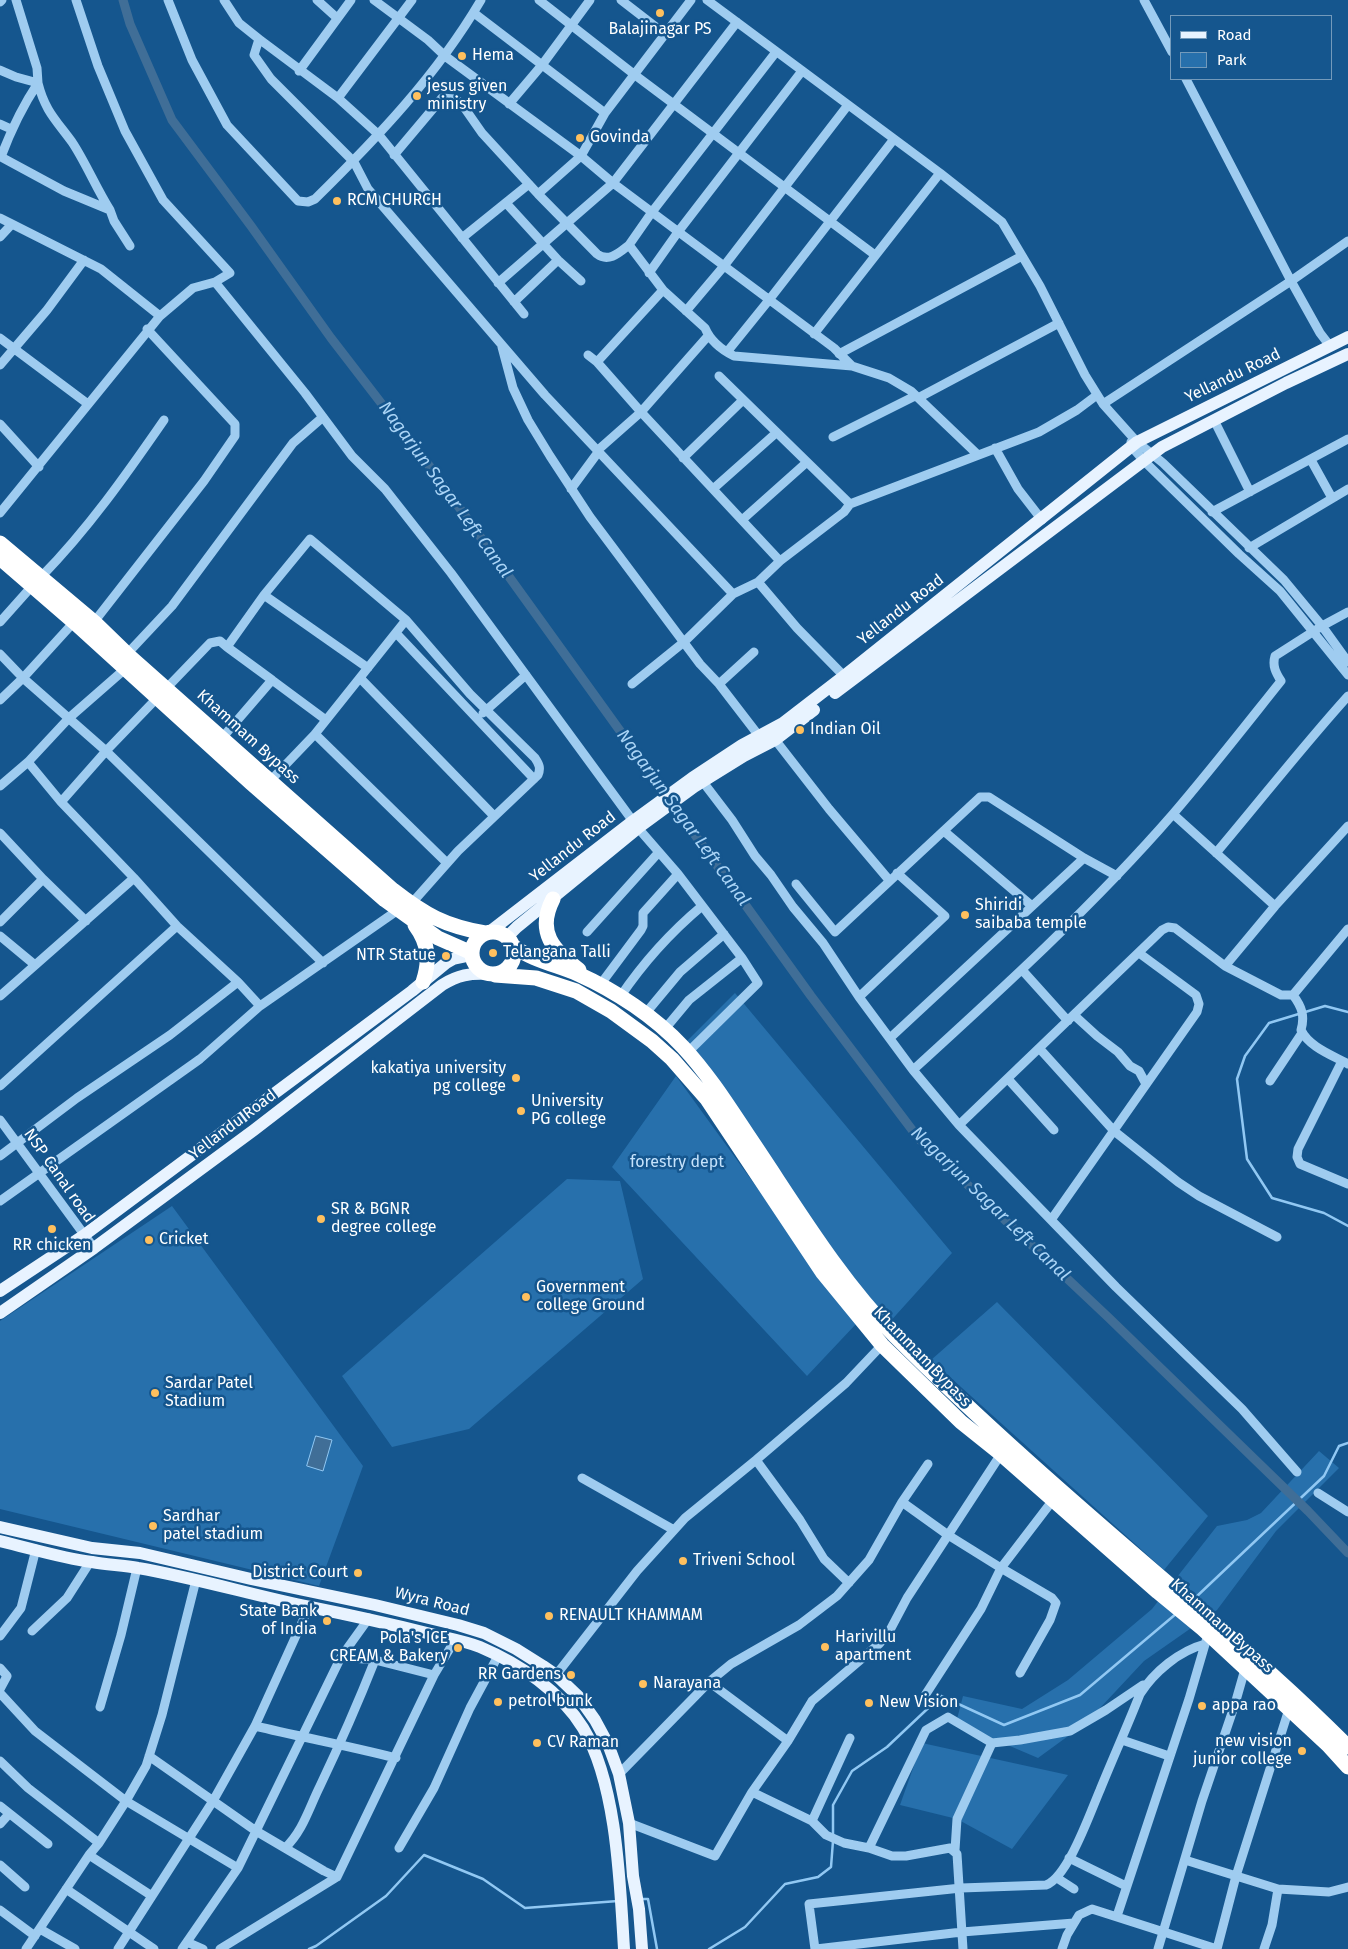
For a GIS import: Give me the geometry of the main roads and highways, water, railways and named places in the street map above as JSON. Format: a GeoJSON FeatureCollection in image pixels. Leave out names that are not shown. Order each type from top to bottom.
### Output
{"type":"FeatureCollection","features":[{"type":"Feature","properties":{"kind":"highway","name":"Khammam Bypass"},"geometry":{"type":"LineString","coordinates":[[0,543],[74,622],[126,661],[162,693],[251,783],[438,938],[472,954]]}},
{"type":"Feature","properties":{"kind":"highway","name":"Khammam Bypass"},"geometry":{"type":"LineString","coordinates":[[0,558],[37,581],[94,622],[126,661]]}},
{"type":"Feature","properties":{"kind":"highway","name":"Khammam Bypass"},"geometry":{"type":"LineString","coordinates":[[162,693],[222,738],[393,890],[405,910],[426,914],[447,924],[487,933]]}},
{"type":"Feature","properties":{"kind":"highway"},"geometry":{"type":"LineString","coordinates":[[553,899],[546,916],[545,925],[552,944],[568,961],[600,985]]}},
{"type":"Feature","properties":{"kind":"highway"},"geometry":{"type":"LineString","coordinates":[[405,910],[427,947],[428,958],[423,982]]}},
{"type":"Feature","properties":{"kind":"highway"},"geometry":{"type":"LineString","coordinates":[[498,932],[510,941],[514,959],[512,965],[501,973],[492,974],[477,967],[472,954],[476,941],[487,933],[498,932]]}},
{"type":"Feature","properties":{"kind":"highway","name":"Khammam Bypass"},"geometry":{"type":"LineString","coordinates":[[510,941],[526,954],[581,975],[620,997],[646,1014],[688,1053],[716,1087],[858,1294],[893,1334],[1163,1588],[1245,1669],[1328,1745],[1348,1767]]}},
{"type":"Feature","properties":{"kind":"highway","name":"Khammam Bypass"},"geometry":{"type":"LineString","coordinates":[[492,974],[536,978],[576,991],[630,1024],[672,1060],[707,1099],[824,1273],[882,1345],[961,1422],[1053,1500],[1163,1588]]}},
{"type":"Feature","properties":{"kind":"highway","name":"Khammam Bypass"},"geometry":{"type":"LineString","coordinates":[[1207,1631],[1293,1694],[1348,1747]]}},
{"type":"Feature","properties":{"kind":"main road","name":"Yellandu Road"},"geometry":{"type":"LineString","coordinates":[[768,736],[782,723],[1042,520],[1133,441],[1348,338]]}},
{"type":"Feature","properties":{"kind":"main road","name":"Yellandu Road"},"geometry":{"type":"LineString","coordinates":[[487,933],[696,782],[742,745],[768,736],[1162,447],[1348,354]]}},
{"type":"Feature","properties":{"kind":"main road","name":"Yellandu Road"},"geometry":{"type":"LineString","coordinates":[[510,941],[517,927],[553,899],[635,825]]}},
{"type":"Feature","properties":{"kind":"main road","name":"Yellandu Road"},"geometry":{"type":"LineString","coordinates":[[0,1291],[83,1236],[423,982],[437,969],[453,959],[472,954]]}},
{"type":"Feature","properties":{"kind":"main road","name":"Yellandu Road"},"geometry":{"type":"LineString","coordinates":[[0,1313],[94,1248],[254,1130],[446,982],[468,973],[492,974]]}},
{"type":"Feature","properties":{"kind":"main road","name":"Wyra Road"},"geometry":{"type":"LineString","coordinates":[[0,1527],[92,1548],[140,1553],[458,1625],[484,1632],[496,1638],[556,1675],[578,1696],[595,1720],[608,1744],[620,1774],[629,1823],[642,1949]]}},
{"type":"Feature","properties":{"kind":"main road","name":"Wyra Road"},"geometry":{"type":"LineString","coordinates":[[0,1541],[90,1562],[137,1568],[196,1580],[310,1607],[369,1618],[455,1640],[493,1654],[546,1687],[567,1705],[594,1750],[613,1824],[624,1949]]}},
{"type":"Feature","properties":{"kind":"main road"},"geometry":{"type":"LineString","coordinates":[[493,1654],[496,1638]]}},
{"type":"Feature","properties":{"kind":"waterway","name":"Nagarjun Sagar Left Canal"},"geometry":{"type":"LineString","coordinates":[[123,0],[130,24],[172,120],[331,338],[425,460],[811,996],[919,1139],[1109,1318],[1308,1511],[1348,1553]]}},
{"type":"Feature","properties":{"kind":"waterway"},"geometry":{"type":"LineString","coordinates":[[1348,1012],[1325,1006],[1269,1023],[1245,1056],[1237,1079],[1247,1159],[1272,1198],[1324,1213],[1348,1226]]}},
{"type":"Feature","properties":{"kind":"waterway"},"geometry":{"type":"LineString","coordinates":[[1195,1598],[1324,1476],[1339,1446],[1348,1443]]}},
{"type":"Feature","properties":{"kind":"waterway"},"geometry":{"type":"LineString","coordinates":[[833,1835],[833,1805],[852,1771],[887,1747],[941,1696],[1004,1725],[1080,1695],[1177,1613]]}},
{"type":"Feature","properties":{"kind":"waterway"},"geometry":{"type":"LineString","coordinates":[[709,1949],[745,1927],[785,1884],[818,1877],[831,1867],[833,1841]]}},
{"type":"Feature","properties":{"kind":"waterway"},"geometry":{"type":"LineString","coordinates":[[309,1949],[386,1896],[424,1855],[483,1879],[525,1908],[618,1901]]}},
{"type":"Feature","properties":{"kind":"waterway"},"geometry":{"type":"LineString","coordinates":[[641,1899],[648,1899],[657,1949]]}},
{"type":"Feature","properties":{"kind":"place","name":"Balajinagar PS"},"geometry":{"type":"Point","coordinates":[660,13]}},
{"type":"Feature","properties":{"kind":"place","name":"Hema"},"geometry":{"type":"Point","coordinates":[462,56]}},
{"type":"Feature","properties":{"kind":"place","name":"jesus given ministry"},"geometry":{"type":"Point","coordinates":[417,96]}},
{"type":"Feature","properties":{"kind":"place","name":"Govinda"},"geometry":{"type":"Point","coordinates":[580,138]}},
{"type":"Feature","properties":{"kind":"place","name":"RCM CHURCH"},"geometry":{"type":"Point","coordinates":[337,201]}},
{"type":"Feature","properties":{"kind":"place","name":"Indian Oil"},"geometry":{"type":"Point","coordinates":[800,730]}},
{"type":"Feature","properties":{"kind":"place","name":"Shiridi saibaba temple"},"geometry":{"type":"Point","coordinates":[965,915]}},
{"type":"Feature","properties":{"kind":"place","name":"Telangana Talli"},"geometry":{"type":"Point","coordinates":[493,953]}},
{"type":"Feature","properties":{"kind":"place","name":"NTR Statue"},"geometry":{"type":"Point","coordinates":[446,956]}},
{"type":"Feature","properties":{"kind":"place","name":"kakatiya university pg college"},"geometry":{"type":"Point","coordinates":[516,1078]}},
{"type":"Feature","properties":{"kind":"place","name":"University PG college"},"geometry":{"type":"Point","coordinates":[521,1111]}},
{"type":"Feature","properties":{"kind":"place","name":"SR & BGNR degree college"},"geometry":{"type":"Point","coordinates":[321,1219]}},
{"type":"Feature","properties":{"kind":"place","name":"RR chicken"},"geometry":{"type":"Point","coordinates":[52,1229]}},
{"type":"Feature","properties":{"kind":"place","name":"Cricket"},"geometry":{"type":"Point","coordinates":[149,1240]}},
{"type":"Feature","properties":{"kind":"place","name":"Government college Ground"},"geometry":{"type":"Point","coordinates":[526,1297]}},
{"type":"Feature","properties":{"kind":"place","name":"Sardar Patel Stadium"},"geometry":{"type":"Point","coordinates":[155,1393]}},
{"type":"Feature","properties":{"kind":"place","name":"Sardhar patel stadium"},"geometry":{"type":"Point","coordinates":[153,1526]}},
{"type":"Feature","properties":{"kind":"place","name":"Triveni School"},"geometry":{"type":"Point","coordinates":[683,1561]}},
{"type":"Feature","properties":{"kind":"place","name":"District Court"},"geometry":{"type":"Point","coordinates":[358,1573]}},
{"type":"Feature","properties":{"kind":"place","name":"RENAULT KHAMMAM"},"geometry":{"type":"Point","coordinates":[549,1616]}},
{"type":"Feature","properties":{"kind":"place","name":"State Bank of India"},"geometry":{"type":"Point","coordinates":[327,1621]}},
{"type":"Feature","properties":{"kind":"place","name":"Harivillu apartment"},"geometry":{"type":"Point","coordinates":[825,1647]}},
{"type":"Feature","properties":{"kind":"place","name":"Pola's ICE CREAM & Bakery"},"geometry":{"type":"Point","coordinates":[458,1648]}},
{"type":"Feature","properties":{"kind":"place","name":"RR Gardens"},"geometry":{"type":"Point","coordinates":[571,1675]}},
{"type":"Feature","properties":{"kind":"place","name":"Narayana"},"geometry":{"type":"Point","coordinates":[643,1684]}},
{"type":"Feature","properties":{"kind":"place","name":"petrol bunk"},"geometry":{"type":"Point","coordinates":[498,1702]}},
{"type":"Feature","properties":{"kind":"place","name":"New Vision"},"geometry":{"type":"Point","coordinates":[869,1703]}},
{"type":"Feature","properties":{"kind":"place","name":"appa rao"},"geometry":{"type":"Point","coordinates":[1202,1706]}},
{"type":"Feature","properties":{"kind":"place","name":"CV Raman"},"geometry":{"type":"Point","coordinates":[537,1743]}},
{"type":"Feature","properties":{"kind":"place","name":"new vision junior college"},"geometry":{"type":"Point","coordinates":[1302,1751]}},
{"type":"Feature","properties":{"kind":"park label","name":"forestry dept"},"geometry":{"type":"Point","coordinates":[677,1163]}}]}
